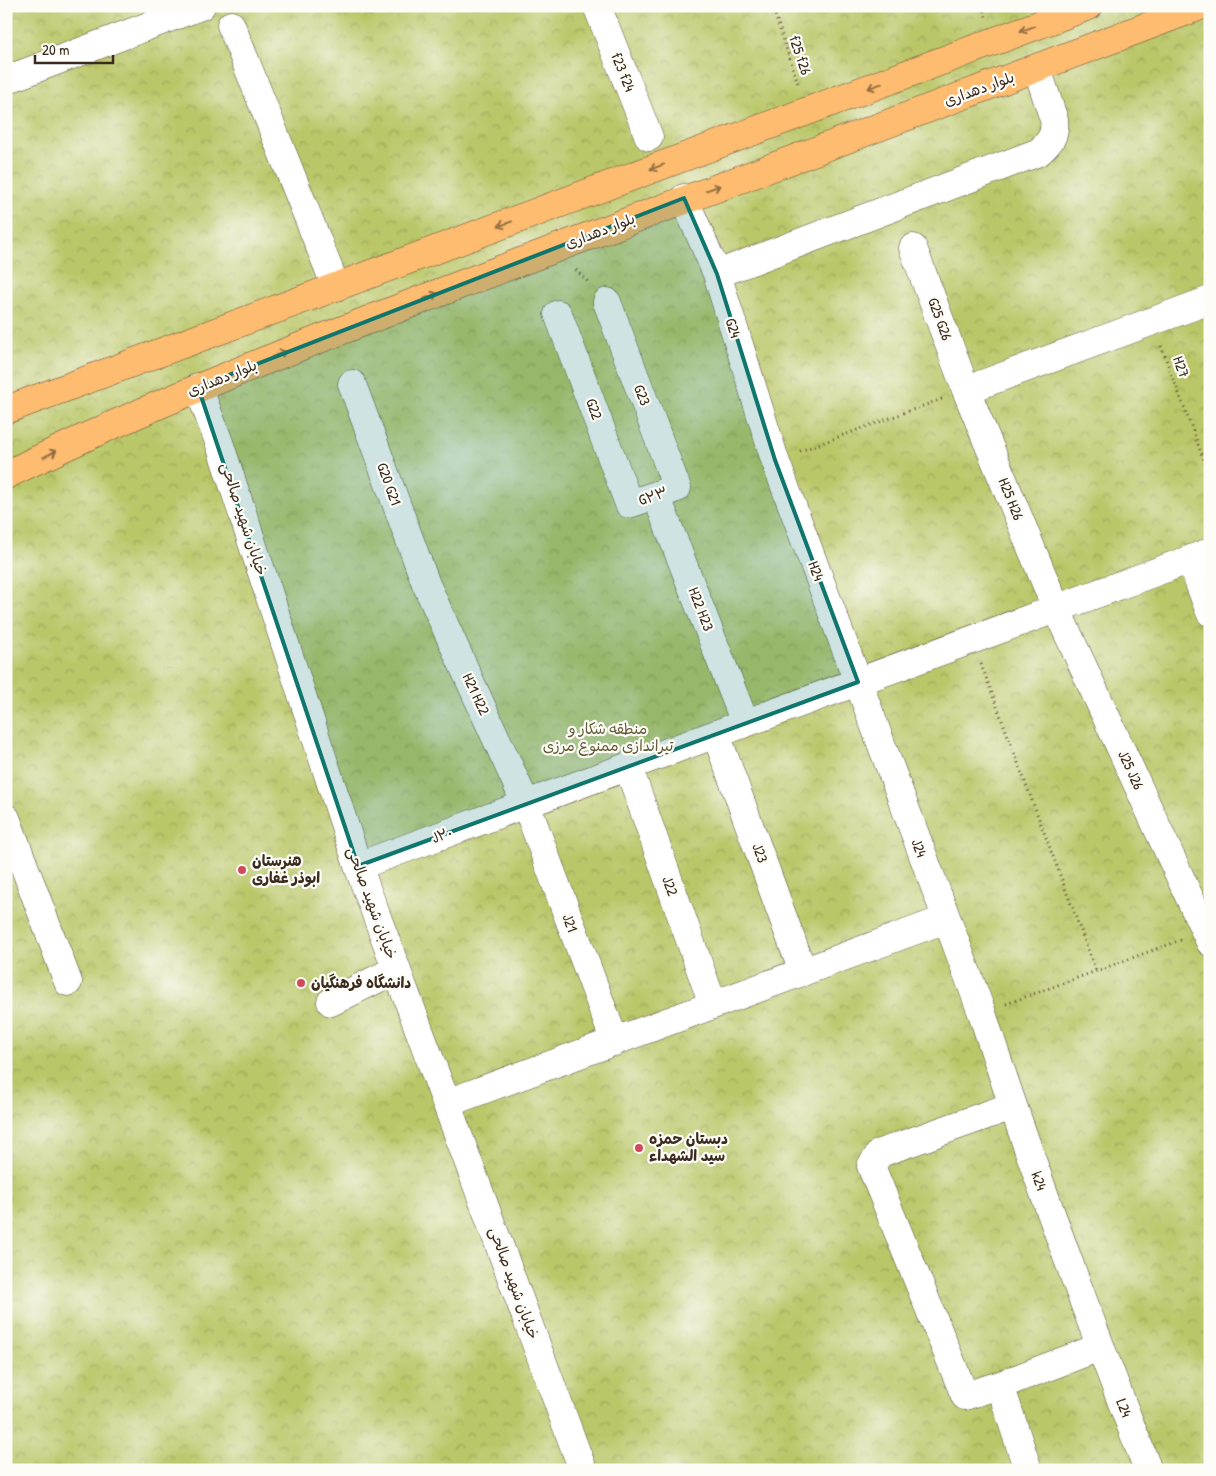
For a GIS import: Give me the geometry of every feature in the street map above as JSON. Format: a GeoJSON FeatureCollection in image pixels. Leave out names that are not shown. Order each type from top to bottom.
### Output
{"type":"FeatureCollection","features":[{"type":"Feature","properties":{"kind":"main road"},"geometry":{"type":"LineString","coordinates":[[6,410],[1089,6]]}},
{"type":"Feature","properties":{"kind":"main road","name":"بلوار دهداری"},"geometry":{"type":"LineString","coordinates":[[6,475],[198,387],[333,333],[684,198],[1201,6]]}},
{"type":"Feature","properties":{"kind":"street"},"geometry":{"type":"LineString","coordinates":[[6,80],[201,6]]}},
{"type":"Feature","properties":{"kind":"street","name":"f23 f24"},"geometry":{"type":"LineString","coordinates":[[596,6],[649,137]]}},
{"type":"Feature","properties":{"kind":"street"},"geometry":{"type":"LineString","coordinates":[[231,25],[336,287]]}},
{"type":"Feature","properties":{"kind":"street"},"geometry":{"type":"LineString","coordinates":[[716,274],[1040,152],[1054,136],[1055,128],[1037,68]]}},
{"type":"Feature","properties":{"kind":"street","name":"G24"},"geometry":{"type":"LineString","coordinates":[[684,198],[716,274],[775,460]]}},
{"type":"Feature","properties":{"kind":"street","name":"G25 G26"},"geometry":{"type":"LineString","coordinates":[[913,248],[966,390]]}},
{"type":"Feature","properties":{"kind":"street"},"geometry":{"type":"LineString","coordinates":[[966,390],[1210,300]]}},
{"type":"Feature","properties":{"kind":"street","name":"G23"},"geometry":{"type":"LineString","coordinates":[[607,302],[667,491]]}},
{"type":"Feature","properties":{"kind":"street","name":"G22"},"geometry":{"type":"LineString","coordinates":[[558,314],[629,504]]}},
{"type":"Feature","properties":{"kind":"street","name":"G20 G21"},"geometry":{"type":"LineString","coordinates":[[352,384],[426,584]]}},
{"type":"Feature","properties":{"kind":"street","name":"خیابان شهید صالحی"},"geometry":{"type":"LineString","coordinates":[[198,387],[219,442],[358,866],[583,1470]]}},
{"type":"Feature","properties":{"kind":"street","name":"H25 H26"},"geometry":{"type":"LineString","coordinates":[[966,390],[1056,608]]}},
{"type":"Feature","properties":{"kind":"street","name":"H24"},"geometry":{"type":"LineString","coordinates":[[775,460],[858,682]]}},
{"type":"Feature","properties":{"kind":"street","name":"G۲۳"},"geometry":{"type":"LineString","coordinates":[[629,504],[667,491]]}},
{"type":"Feature","properties":{"kind":"street","name":"H22 H23"},"geometry":{"type":"LineString","coordinates":[[667,491],[745,723]]}},
{"type":"Feature","properties":{"kind":"street"},"geometry":{"type":"LineString","coordinates":[[1200,556],[1210,612]]}},
{"type":"Feature","properties":{"kind":"street","name":"J۲۰"},"geometry":{"type":"LineString","coordinates":[[358,866],[1200,556]]}},
{"type":"Feature","properties":{"kind":"street","name":"H21 H22"},"geometry":{"type":"LineString","coordinates":[[426,584],[526,804]]}},
{"type":"Feature","properties":{"kind":"street","name":"J25 J26"},"geometry":{"type":"LineString","coordinates":[[1056,608],[1208,936]]}},
{"type":"Feature","properties":{"kind":"street","name":"J24"},"geometry":{"type":"LineString","coordinates":[[858,682],[982,1013]]}},
{"type":"Feature","properties":{"kind":"street","name":"J23"},"geometry":{"type":"LineString","coordinates":[[716,734],[803,972]]}},
{"type":"Feature","properties":{"kind":"street","name":"J22"},"geometry":{"type":"LineString","coordinates":[[628,766],[713,1005]]}},
{"type":"Feature","properties":{"kind":"street","name":"J21"},"geometry":{"type":"LineString","coordinates":[[526,804],[614,1042]]}},
{"type":"Feature","properties":{"kind":"street"},"geometry":{"type":"LineString","coordinates":[[6,818],[68,982]]}},
{"type":"Feature","properties":{"kind":"street"},"geometry":{"type":"LineString","coordinates":[[446,1103],[946,919]]}},
{"type":"Feature","properties":{"kind":"street"},"geometry":{"type":"LineString","coordinates":[[331,1002],[397,970]]}},
{"type":"Feature","properties":{"kind":"street","name":"k24"},"geometry":{"type":"LineString","coordinates":[[982,1013],[1012,1106],[1100,1347]]}},
{"type":"Feature","properties":{"kind":"street"},"geometry":{"type":"LineString","coordinates":[[1012,1106],[880,1153],[872,1166],[965,1396],[1000,1386],[1100,1347]]}},
{"type":"Feature","properties":{"kind":"street","name":"L24"},"geometry":{"type":"LineString","coordinates":[[1100,1347],[1148,1470]]}},
{"type":"Feature","properties":{"kind":"street"},"geometry":{"type":"LineString","coordinates":[[1000,1386],[1028,1470]]}},
{"type":"Feature","properties":{"kind":"path","name":"f25 f26"},"geometry":{"type":"LineString","coordinates":[[772,6],[807,111]]}},
{"type":"Feature","properties":{"kind":"path"},"geometry":{"type":"LineString","coordinates":[[554,248],[607,302]]}},
{"type":"Feature","properties":{"kind":"path","name":"H27"},"geometry":{"type":"LineString","coordinates":[[1152,322],[1210,476]]}},
{"type":"Feature","properties":{"kind":"path"},"geometry":{"type":"LineString","coordinates":[[775,460],[966,390]]}},
{"type":"Feature","properties":{"kind":"path"},"geometry":{"type":"LineString","coordinates":[[972,640],[1096,971]]}},
{"type":"Feature","properties":{"kind":"path"},"geometry":{"type":"LineString","coordinates":[[982,1013],[1096,971],[1208,936]]}},
{"type":"Feature","properties":{"kind":"highlighted area"},"geometry":{"type":"Polygon","coordinates":[[[684,198],[717,274],[775,460],[858,682],[358,866],[198,387],[684,198]]]}},
{"type":"Feature","properties":{"kind":"green space","name":"منطقه شکار و تیراندازی ممنوع مرزی"},"geometry":{"type":"Polygon","coordinates":[[[6,6],[1210,6],[1210,1470],[6,1470],[6,6]]]}},
{"type":"Feature","properties":{"kind":"place","name":"هنرستان ابوذر غفاری"},"geometry":{"type":"Point","coordinates":[242,870]}},
{"type":"Feature","properties":{"kind":"place","name":"دانشگاه فرهنگیان"},"geometry":{"type":"Point","coordinates":[301,983]}},
{"type":"Feature","properties":{"kind":"place","name":"دبستان حمزه سید الشهداء"},"geometry":{"type":"Point","coordinates":[639,1148]}}]}
